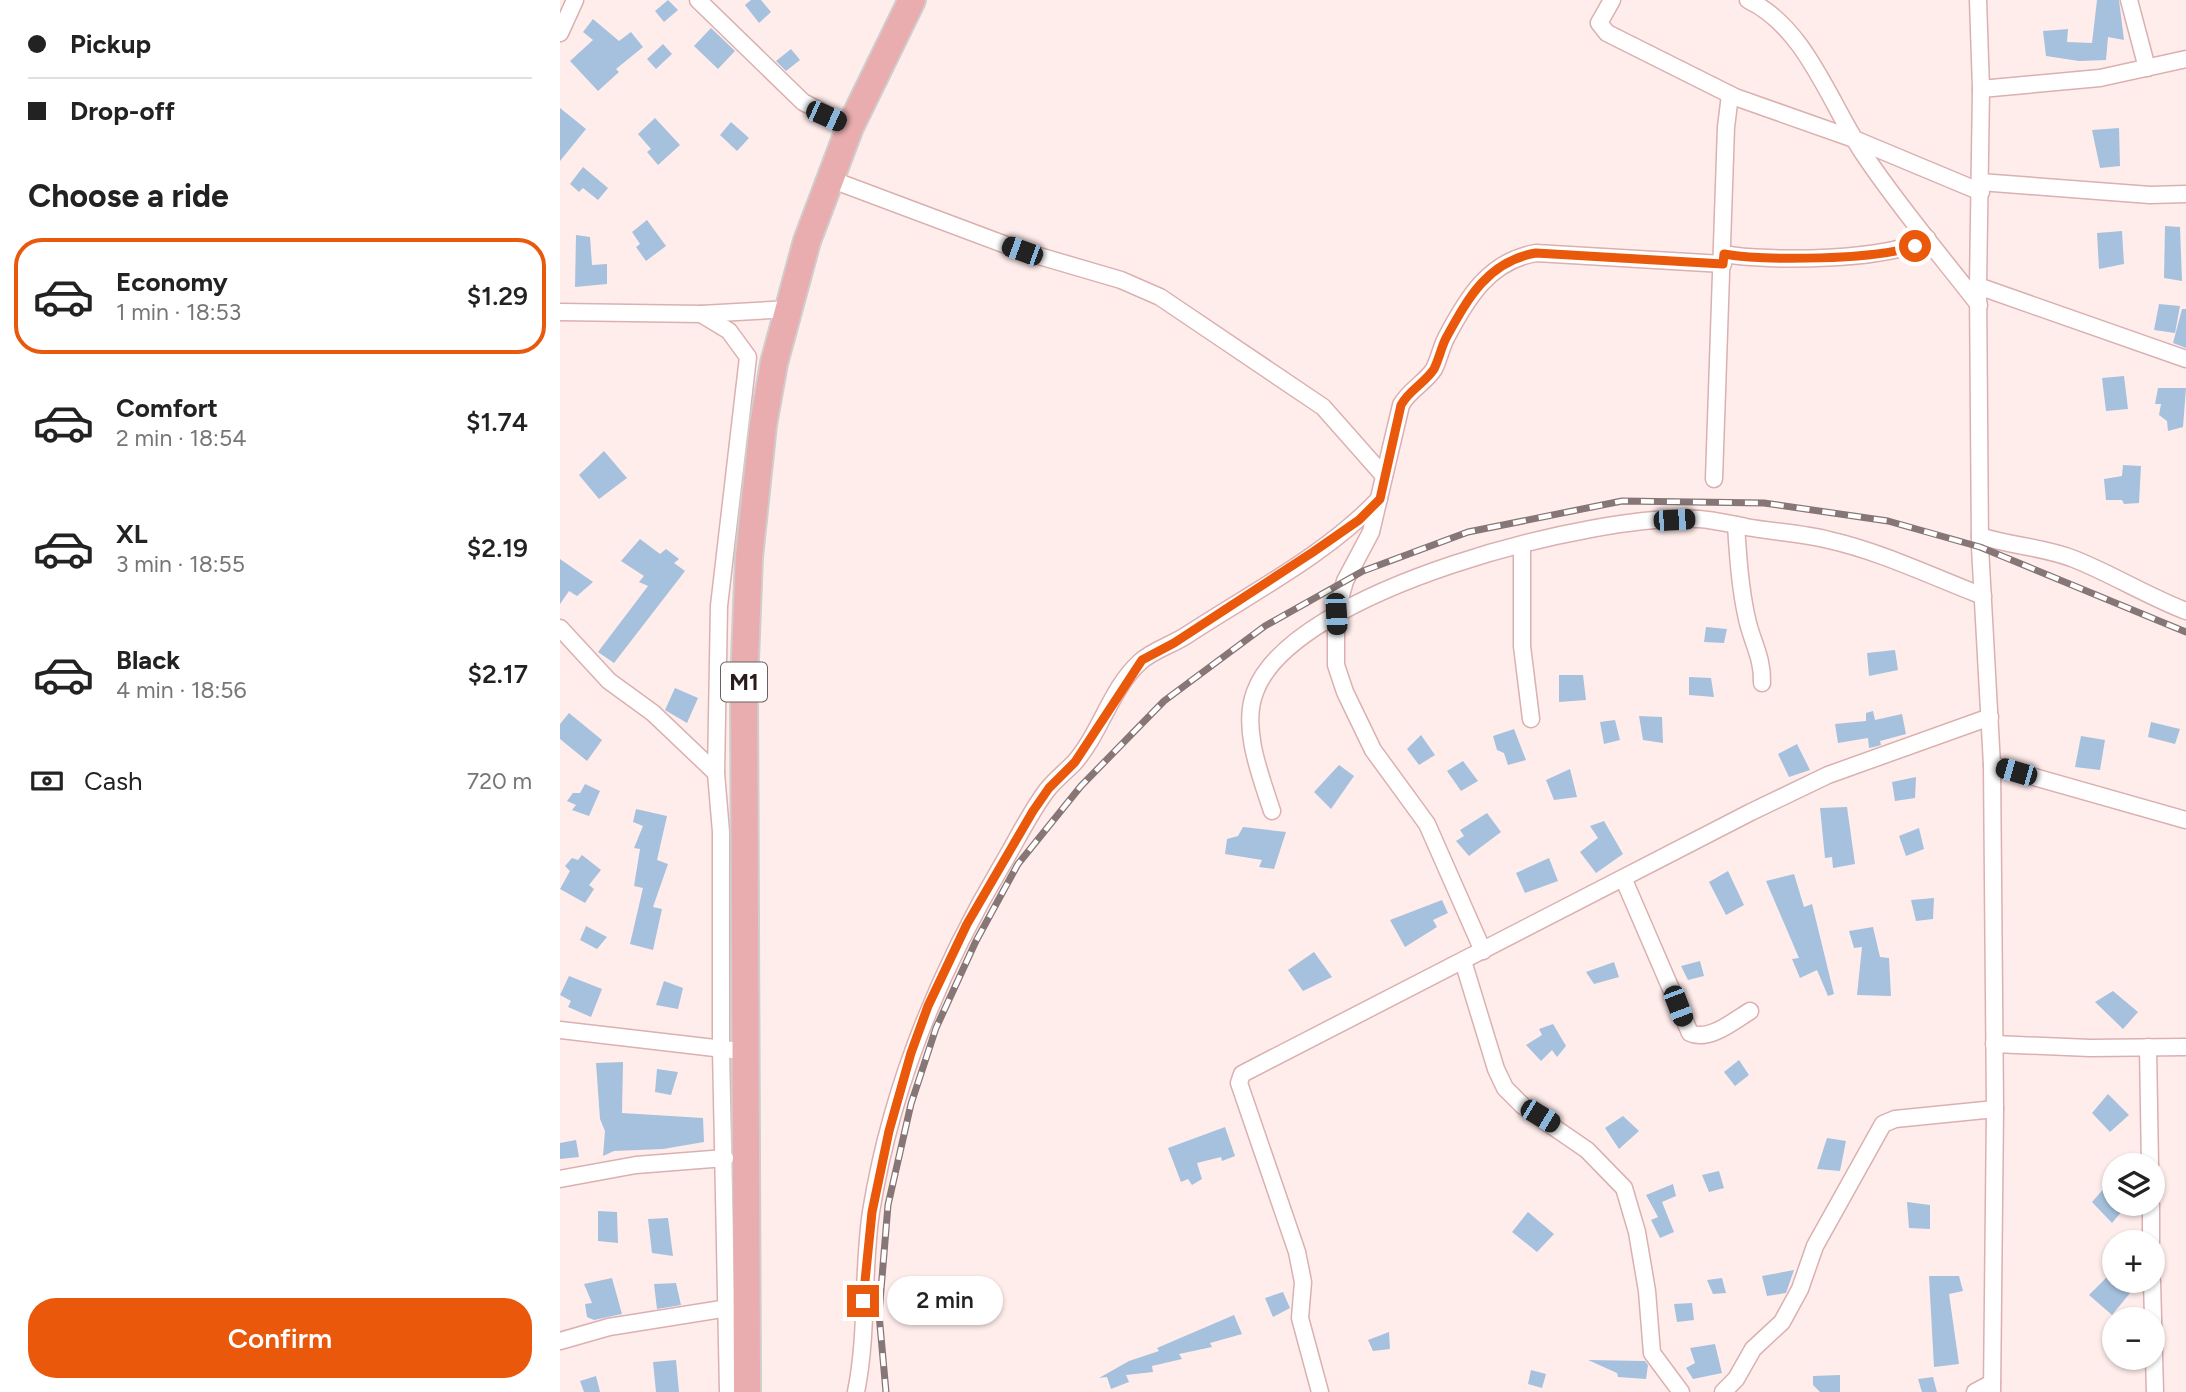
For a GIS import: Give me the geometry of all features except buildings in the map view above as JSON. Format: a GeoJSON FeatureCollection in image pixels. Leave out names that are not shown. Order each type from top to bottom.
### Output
{"type":"FeatureCollection","features":[{"type":"Feature","properties":{"kind":"main road","name":"M1"},"geometry":{"type":"LineString","coordinates":[[747,1392],[733,1051],[749,557],[763,425],[774,363],[807,241],[850,127],[912,0]]}},
{"type":"Feature","properties":{"kind":"street"},"geometry":{"type":"LineString","coordinates":[[561,26],[575,0]]}},
{"type":"Feature","properties":{"kind":"street"},"geometry":{"type":"LineString","coordinates":[[698,0],[803,102],[850,127]]}},
{"type":"Feature","properties":{"kind":"street"},"geometry":{"type":"LineString","coordinates":[[1612,0],[1599,23],[1607,33],[1730,95],[1789,119],[1854,139],[1981,187],[2150,195],[2186,194]]}},
{"type":"Feature","properties":{"kind":"street"},"geometry":{"type":"LineString","coordinates":[[1748,0],[1775,17],[1798,43],[1854,139],[1979,304]]}},
{"type":"Feature","properties":{"kind":"street"},"geometry":{"type":"LineString","coordinates":[[1975,1392],[1992,1387],[1995,1109],[1992,765],[1980,536],[1978,286],[1981,89],[1978,0]]}},
{"type":"Feature","properties":{"kind":"street"},"geometry":{"type":"LineString","coordinates":[[2129,0],[2147,68]]}},
{"type":"Feature","properties":{"kind":"street"},"geometry":{"type":"LineString","coordinates":[[1981,89],[2100,78],[2186,59]]}},
{"type":"Feature","properties":{"kind":"street"},"geometry":{"type":"LineString","coordinates":[[1714,479],[1725,140],[1730,95]]}},
{"type":"Feature","properties":{"kind":"street"},"geometry":{"type":"LineString","coordinates":[[830,179],[1022,251],[1121,281],[1160,297],[1323,407],[1384,476]]}},
{"type":"Feature","properties":{"kind":"street"},"geometry":{"type":"LineString","coordinates":[[1483,951],[1427,824],[1382,764],[1345,692],[1336,665],[1336,614],[1345,581],[1367,544],[1406,395],[1433,370],[1445,340],[1475,292],[1493,270],[1514,257],[1536,253],[1755,259],[1856,254],[1910,248],[1927,238]]}},
{"type":"Feature","properties":{"kind":"street"},"geometry":{"type":"LineString","coordinates":[[1978,286],[2186,359]]}},
{"type":"Feature","properties":{"kind":"street"},"geometry":{"type":"LineString","coordinates":[[560,312],[702,314],[789,309]]}},
{"type":"Feature","properties":{"kind":"street"},"geometry":{"type":"LineString","coordinates":[[702,314],[729,331],[748,357],[719,606],[716,772],[733,1051],[725,1158],[728,1392]]}},
{"type":"Feature","properties":{"kind":"street"},"geometry":{"type":"LineString","coordinates":[[856,1392],[862,1366],[864,1279],[872,1212],[889,1131],[911,1053],[928,1006],[967,924],[1033,811],[1049,788],[1075,762],[1142,660],[1174,643],[1313,552],[1359,520],[1380,499]]}},
{"type":"Feature","properties":{"kind":"street"},"geometry":{"type":"LineString","coordinates":[[1272,811],[1255,748],[1251,713],[1253,696],[1262,678],[1279,659],[1336,614],[1381,590],[1522,545],[1558,536],[1652,521],[1695,519],[1831,540],[1983,596]]}},
{"type":"Feature","properties":{"kind":"street"},"geometry":{"type":"LineString","coordinates":[[1735,525],[1743,597],[1747,620],[1761,658],[1762,683]]}},
{"type":"Feature","properties":{"kind":"street"},"geometry":{"type":"LineString","coordinates":[[1980,536],[2008,545],[2075,559],[2137,592],[2186,611]]}},
{"type":"Feature","properties":{"kind":"street"},"geometry":{"type":"LineString","coordinates":[[1522,545],[1522,646],[1531,719]]}},
{"type":"Feature","properties":{"kind":"street"},"geometry":{"type":"LineString","coordinates":[[560,628],[610,681],[653,713],[716,772]]}},
{"type":"Feature","properties":{"kind":"street"},"geometry":{"type":"LineString","coordinates":[[1320,1392],[1300,1318],[1303,1282],[1297,1251],[1239,1079],[1252,1067],[1828,775],[1990,717]]}},
{"type":"Feature","properties":{"kind":"street"},"geometry":{"type":"LineString","coordinates":[[1992,765],[2186,820]]}},
{"type":"Feature","properties":{"kind":"street"},"geometry":{"type":"LineString","coordinates":[[1624,880],[1690,1033],[1701,1035],[1714,1032],[1751,1011]]}},
{"type":"Feature","properties":{"kind":"street"},"geometry":{"type":"LineString","coordinates":[[1463,961],[1496,1069],[1506,1088],[1523,1106],[1587,1150],[1624,1188],[1637,1232],[1647,1291],[1652,1353],[1681,1392]]}},
{"type":"Feature","properties":{"kind":"street"},"geometry":{"type":"LineString","coordinates":[[560,1030],[733,1051]]}},
{"type":"Feature","properties":{"kind":"street"},"geometry":{"type":"LineString","coordinates":[[1994,1044],[2186,1047]]}},
{"type":"Feature","properties":{"kind":"street"},"geometry":{"type":"LineString","coordinates":[[2148,1047],[2150,1153]]}},
{"type":"Feature","properties":{"kind":"street"},"geometry":{"type":"LineString","coordinates":[[1723,1392],[1736,1379],[1753,1349],[1782,1322],[1800,1289],[1815,1246],[1883,1124],[1895,1119],[1995,1109]]}},
{"type":"Feature","properties":{"kind":"street"},"geometry":{"type":"LineString","coordinates":[[560,1179],[636,1165],[725,1158]]}},
{"type":"Feature","properties":{"kind":"street"},"geometry":{"type":"LineString","coordinates":[[2152,1293],[2155,1392]]}},
{"type":"Feature","properties":{"kind":"street"},"geometry":{"type":"LineString","coordinates":[[560,1341],[609,1327],[728,1308]]}},
{"type":"Feature","properties":{"kind":"railway"},"geometry":{"type":"LineString","coordinates":[[886,1392],[879,1314],[888,1205],[911,1104],[936,1028],[976,941],[1018,864],[1081,786],[1164,701],[1265,626],[1363,571],[1468,532],[1622,501],[1764,503],[1888,521],[1980,547],[2186,632]]}},
{"type":"Feature","properties":{"kind":"route"},"geometry":{"type":"LineString","coordinates":[[863,1301],[872,1212],[889,1131],[911,1053],[928,1006],[967,924],[1033,811],[1049,788],[1075,762],[1142,660],[1174,643],[1313,552],[1359,520],[1380,499],[1401,405],[1406,395],[1433,370],[1445,340],[1475,292],[1493,270],[1514,257],[1536,253],[1723,264],[1724,254],[1755,259],[1856,254],[1915,246]]}}]}
